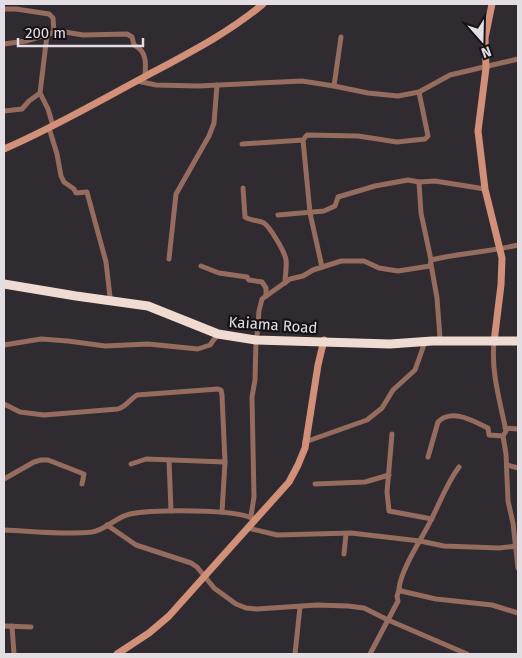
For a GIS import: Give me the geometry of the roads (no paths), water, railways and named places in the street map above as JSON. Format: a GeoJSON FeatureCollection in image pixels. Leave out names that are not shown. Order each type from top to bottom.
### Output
{"type":"FeatureCollection","features":[{"type":"Feature","properties":{"kind":"highway","name":"Kaiama Road"},"geometry":{"type":"LineString","coordinates":[[4,282],[150,303],[226,333],[256,338]]}},
{"type":"Feature","properties":{"kind":"highway","name":"Kaiama Road"},"geometry":{"type":"LineString","coordinates":[[4,282],[58,294],[148,306],[218,334],[256,338],[390,344],[518,339]]}},
{"type":"Feature","properties":{"kind":"highway","name":"Kaiama Road"},"geometry":{"type":"LineString","coordinates":[[321,341],[440,338],[494,340]]}},
{"type":"Feature","properties":{"kind":"street"},"geometry":{"type":"LineString","coordinates":[[4,149],[38,134],[219,36],[244,20],[262,4]]}},
{"type":"Feature","properties":{"kind":"street"},"geometry":{"type":"LineString","coordinates":[[492,4],[485,38],[486,68],[478,131],[485,189],[500,249],[501,285],[493,354],[495,378],[506,431],[504,436],[508,501],[513,523],[518,568]]}},
{"type":"Feature","properties":{"kind":"street"},"geometry":{"type":"LineString","coordinates":[[4,9],[15,6],[49,14],[53,18],[54,32]]}},
{"type":"Feature","properties":{"kind":"street"},"geometry":{"type":"LineString","coordinates":[[4,44],[26,41],[59,31],[83,35],[127,34],[132,37],[134,44],[139,47],[147,62],[145,76]]}},
{"type":"Feature","properties":{"kind":"street"},"geometry":{"type":"LineString","coordinates":[[47,35],[40,93],[48,109],[60,176],[64,182],[74,188],[76,193],[87,192],[106,262],[110,296]]}},
{"type":"Feature","properties":{"kind":"street"},"geometry":{"type":"LineString","coordinates":[[334,86],[341,37]]}},
{"type":"Feature","properties":{"kind":"street"},"geometry":{"type":"LineString","coordinates":[[137,81],[156,85],[217,85],[302,81],[398,96],[419,92],[450,75],[518,59]]}},
{"type":"Feature","properties":{"kind":"street"},"geometry":{"type":"LineString","coordinates":[[169,259],[176,194],[209,136],[214,122],[217,85]]}},
{"type":"Feature","properties":{"kind":"street"},"geometry":{"type":"LineString","coordinates":[[322,267],[310,213],[303,140],[307,135],[358,136],[397,142],[425,139],[428,136],[419,92]]}},
{"type":"Feature","properties":{"kind":"street"},"geometry":{"type":"LineString","coordinates":[[4,111],[22,108],[40,93]]}},
{"type":"Feature","properties":{"kind":"street"},"geometry":{"type":"LineString","coordinates":[[242,144],[303,140]]}},
{"type":"Feature","properties":{"kind":"street"},"geometry":{"type":"LineString","coordinates":[[278,215],[324,211],[333,206],[338,197],[375,186],[408,180],[419,182],[435,181],[485,189]]}},
{"type":"Feature","properties":{"kind":"street"},"geometry":{"type":"LineString","coordinates":[[419,182],[421,213],[437,298],[440,338]]}},
{"type":"Feature","properties":{"kind":"street"},"geometry":{"type":"LineString","coordinates":[[243,188],[246,217],[263,222],[269,228],[284,255],[286,261],[285,283]]}},
{"type":"Feature","properties":{"kind":"street"},"geometry":{"type":"LineString","coordinates":[[253,518],[252,397],[255,380],[256,338],[261,303],[266,296],[290,279],[341,261],[364,261],[379,268],[398,271],[425,267],[431,262],[455,254],[518,245]]}},
{"type":"Feature","properties":{"kind":"street"},"geometry":{"type":"LineString","coordinates":[[201,266],[219,274],[239,275],[247,277],[249,280],[262,282],[266,288],[266,296]]}},
{"type":"Feature","properties":{"kind":"street"},"geometry":{"type":"LineString","coordinates":[[4,346],[41,339],[68,340],[105,346],[148,344],[198,349],[210,345],[218,334]]}},
{"type":"Feature","properties":{"kind":"street"},"geometry":{"type":"LineString","coordinates":[[117,654],[149,633],[169,616],[248,528],[253,518],[289,482],[298,465],[305,442],[321,341]]}},
{"type":"Feature","properties":{"kind":"street"},"geometry":{"type":"LineString","coordinates":[[305,442],[367,420],[382,408],[393,390],[415,370],[425,342]]}},
{"type":"Feature","properties":{"kind":"street"},"geometry":{"type":"LineString","coordinates":[[4,404],[20,412],[44,415],[118,409],[126,406],[138,395],[221,390],[225,462],[222,512]]}},
{"type":"Feature","properties":{"kind":"street"},"geometry":{"type":"LineString","coordinates":[[428,457],[438,422],[448,416],[464,417],[488,428],[489,435],[504,436]]}},
{"type":"Feature","properties":{"kind":"street"},"geometry":{"type":"LineString","coordinates":[[505,428],[518,429]]}},
{"type":"Feature","properties":{"kind":"street"},"geometry":{"type":"LineString","coordinates":[[392,434],[387,492],[390,512],[432,519]]}},
{"type":"Feature","properties":{"kind":"street"},"geometry":{"type":"LineString","coordinates":[[131,464],[146,459],[225,462]]}},
{"type":"Feature","properties":{"kind":"street"},"geometry":{"type":"LineString","coordinates":[[4,479],[34,462],[48,460],[84,474],[82,484]]}},
{"type":"Feature","properties":{"kind":"street"},"geometry":{"type":"LineString","coordinates":[[169,460],[171,511]]}},
{"type":"Feature","properties":{"kind":"street"},"geometry":{"type":"LineString","coordinates":[[507,465],[518,468]]}},
{"type":"Feature","properties":{"kind":"street"},"geometry":{"type":"LineString","coordinates":[[370,654],[398,601],[399,586],[420,541],[449,481],[459,467]]}},
{"type":"Feature","properties":{"kind":"street"},"geometry":{"type":"LineString","coordinates":[[315,484],[365,482],[389,475]]}},
{"type":"Feature","properties":{"kind":"street"},"geometry":{"type":"LineString","coordinates":[[4,530],[94,532],[130,514],[171,511],[222,512],[253,518]]}},
{"type":"Feature","properties":{"kind":"street"},"geometry":{"type":"LineString","coordinates":[[107,525],[136,545],[191,563],[197,567],[214,588],[236,604],[246,608],[348,606],[364,608],[468,654]]}},
{"type":"Feature","properties":{"kind":"street"},"geometry":{"type":"LineString","coordinates":[[248,528],[277,535],[351,533],[420,541],[444,546],[480,548],[516,546]]}},
{"type":"Feature","properties":{"kind":"street"},"geometry":{"type":"LineString","coordinates":[[344,554],[346,534]]}},
{"type":"Feature","properties":{"kind":"street"},"geometry":{"type":"LineString","coordinates":[[399,590],[436,599],[492,605],[518,613]]}},
{"type":"Feature","properties":{"kind":"street"},"geometry":{"type":"LineString","coordinates":[[295,654],[300,607]]}},
{"type":"Feature","properties":{"kind":"street"},"geometry":{"type":"LineString","coordinates":[[4,626],[31,627]]}},
{"type":"Feature","properties":{"kind":"street"},"geometry":{"type":"LineString","coordinates":[[12,626],[14,654]]}}]}
